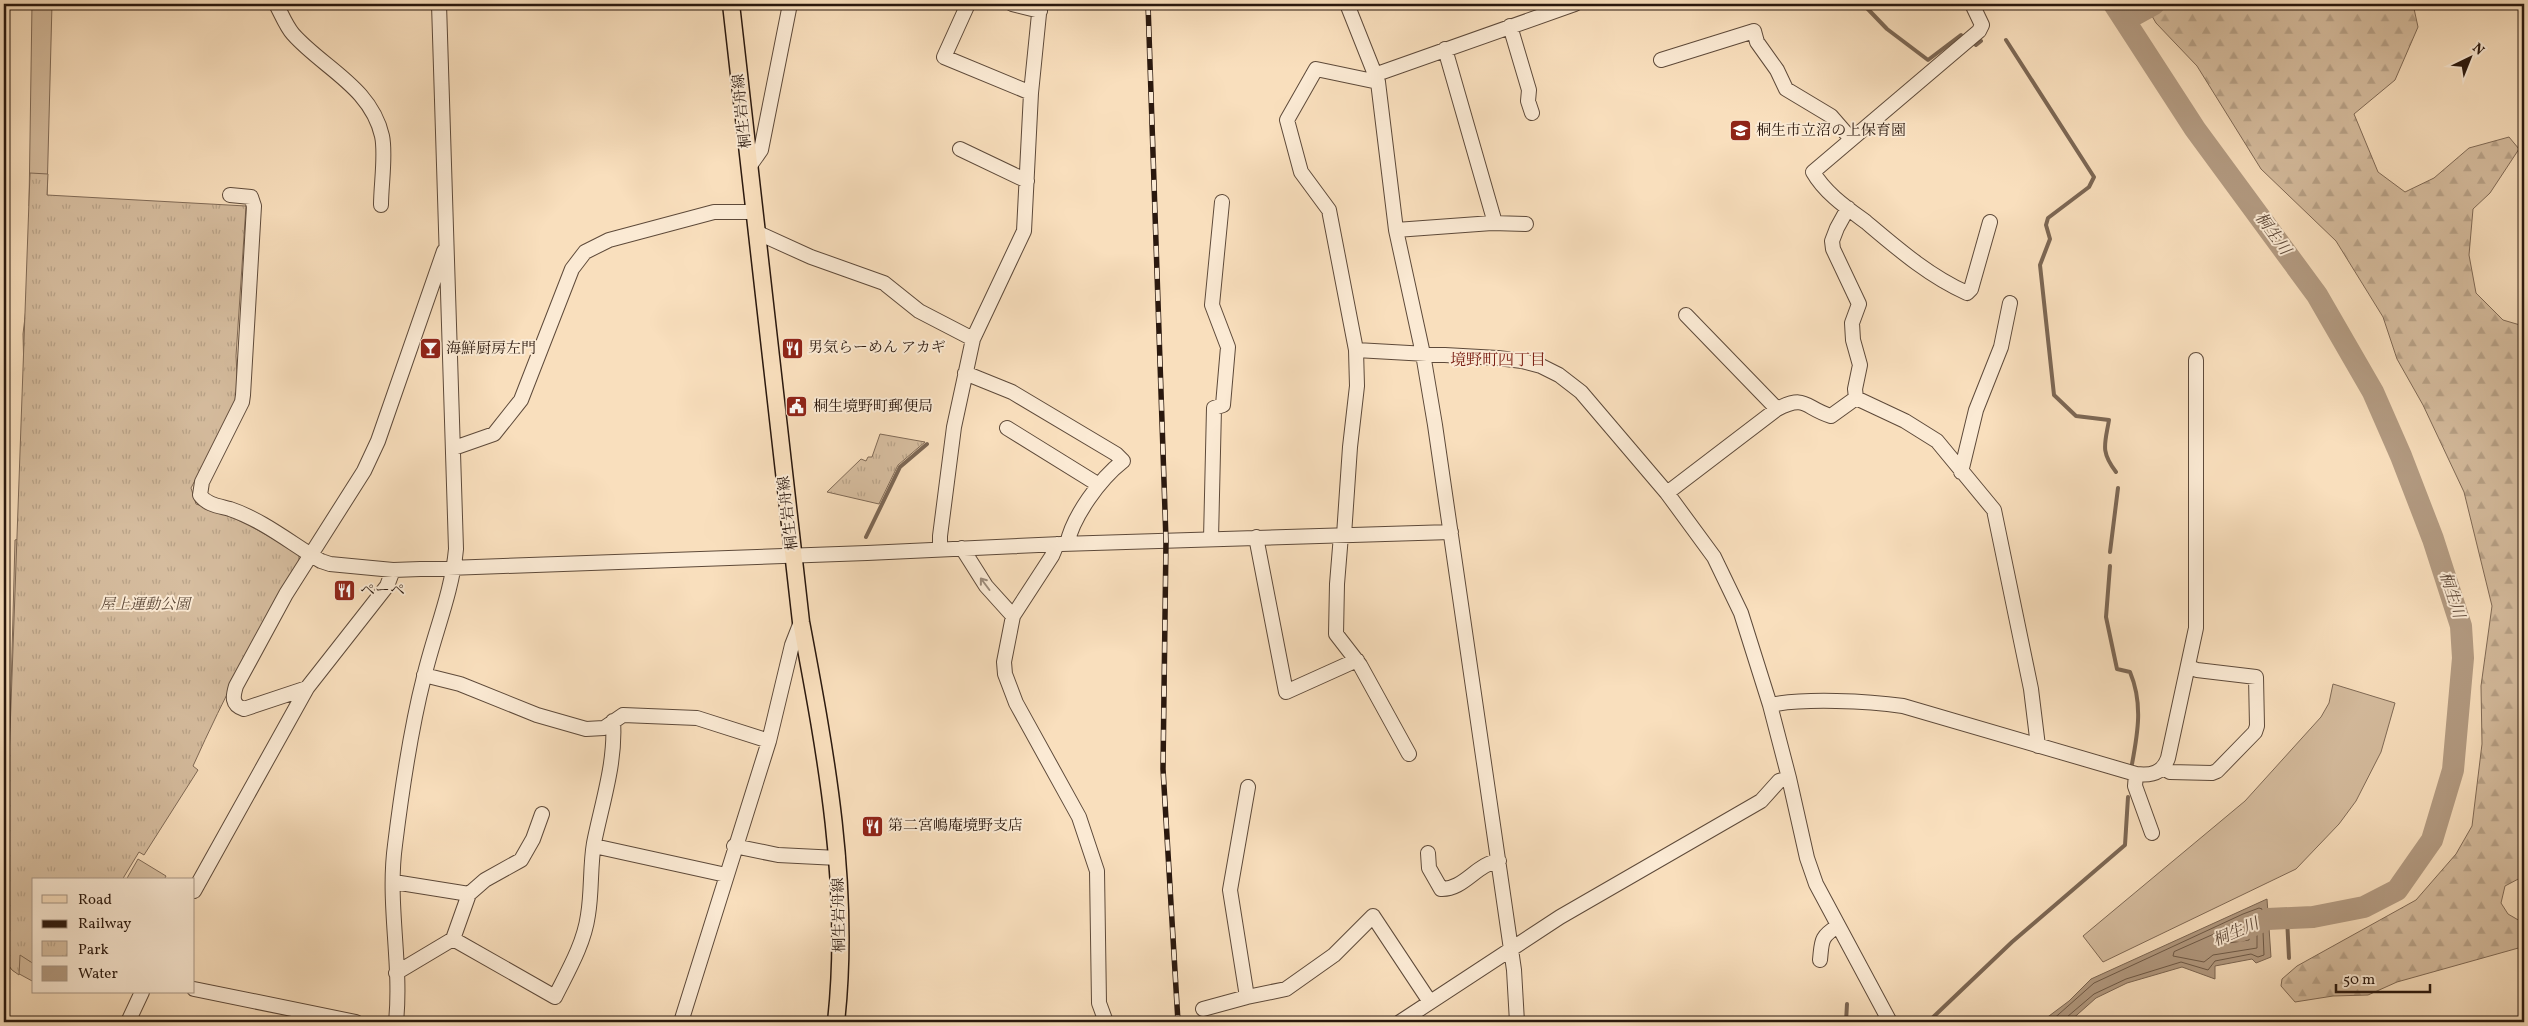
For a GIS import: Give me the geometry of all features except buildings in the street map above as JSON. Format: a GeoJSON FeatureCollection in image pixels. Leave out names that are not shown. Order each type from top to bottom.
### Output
{"type":"FeatureCollection","features":[{"type":"Feature","properties":{"kind":"main road","name":"桐生岩舟線"},"geometry":{"type":"LineString","coordinates":[[730,4],[801,622],[821,720],[838,858],[841,960],[836,1022]]}},
{"type":"Feature","properties":{"kind":"street"},"geometry":{"type":"LineString","coordinates":[[276,4],[292,33],[346,79],[362,97],[377,121],[382,138],[381,204]]}},
{"type":"Feature","properties":{"kind":"street"},"geometry":{"type":"LineString","coordinates":[[396,1022],[396,973],[392,913],[394,848],[406,763],[424,675],[454,568],[456,549],[440,4]]}},
{"type":"Feature","properties":{"kind":"street"},"geometry":{"type":"LineString","coordinates":[[749,166],[761,150],[790,4]]}},
{"type":"Feature","properties":{"kind":"street"},"geometry":{"type":"LineString","coordinates":[[968,4],[944,57],[1031,93]]}},
{"type":"Feature","properties":{"kind":"street"},"geometry":{"type":"LineString","coordinates":[[940,549],[954,427],[973,339],[1024,231],[1031,93],[1040,7],[1012,4]]}},
{"type":"Feature","properties":{"kind":"street"},"geometry":{"type":"LineString","coordinates":[[1347,4],[1378,78],[1396,230],[1423,354],[1451,532],[1511,950],[1517,1022]]}},
{"type":"Feature","properties":{"kind":"street"},"geometry":{"type":"LineString","coordinates":[[1410,754],[1400,733],[1357,660],[1336,634],[1342,535],[1357,386],[1356,350],[1329,210],[1301,172],[1287,120],[1316,69],[1378,78],[1445,49],[1575,4]]}},
{"type":"Feature","properties":{"kind":"street"},"geometry":{"type":"LineString","coordinates":[[1972,4],[1982,25],[1979,32],[1813,172],[1827,190],[1848,208],[1941,281],[1967,293],[1972,289],[1990,222]]}},
{"type":"Feature","properties":{"kind":"street"},"geometry":{"type":"LineString","coordinates":[[1510,26],[1529,90],[1528,101],[1532,113]]}},
{"type":"Feature","properties":{"kind":"street"},"geometry":{"type":"LineString","coordinates":[[1661,60],[1754,31],[1757,42],[1777,70],[1786,89],[1831,116],[1851,139]]}},
{"type":"Feature","properties":{"kind":"street"},"geometry":{"type":"LineString","coordinates":[[1445,49],[1495,223]]}},
{"type":"Feature","properties":{"kind":"street"},"geometry":{"type":"LineString","coordinates":[[960,149],[1027,181]]}},
{"type":"Feature","properties":{"kind":"street"},"geometry":{"type":"LineString","coordinates":[[230,195],[251,197],[254,206],[243,395],[242,402],[202,482],[200,495],[209,503],[232,510],[260,523],[310,555],[330,564],[393,570],[1256,537],[1451,532]]}},
{"type":"Feature","properties":{"kind":"street"},"geometry":{"type":"LineString","coordinates":[[1211,539],[1214,408],[1223,405],[1228,348],[1212,305],[1222,202]]}},
{"type":"Feature","properties":{"kind":"street"},"geometry":{"type":"LineString","coordinates":[[1848,208],[1832,241],[1833,249],[1859,304],[1852,322],[1853,340],[1860,365],[1855,388],[1856,398]]}},
{"type":"Feature","properties":{"kind":"street"},"geometry":{"type":"LineString","coordinates":[[454,448],[494,434],[521,400],[572,269],[585,252],[609,240],[714,212],[753,212]]}},
{"type":"Feature","properties":{"kind":"street"},"geometry":{"type":"LineString","coordinates":[[1396,230],[1495,223],[1526,224]]}},
{"type":"Feature","properties":{"kind":"street"},"geometry":{"type":"LineString","coordinates":[[756,232],[811,258],[884,283],[919,311],[973,339]]}},
{"type":"Feature","properties":{"kind":"street"},"geometry":{"type":"LineString","coordinates":[[307,688],[244,709],[235,704],[233,699],[236,686],[264,633],[310,555],[364,471],[378,441],[446,246]]}},
{"type":"Feature","properties":{"kind":"street"},"geometry":{"type":"LineString","coordinates":[[1961,472],[1976,410],[2001,347],[2010,303]]}},
{"type":"Feature","properties":{"kind":"street"},"geometry":{"type":"LineString","coordinates":[[1686,315],[1777,409]]}},
{"type":"Feature","properties":{"kind":"street"},"geometry":{"type":"LineString","coordinates":[[1356,350],[1522,360],[1541,366],[1558,375],[1581,392],[1667,493],[1714,557],[1741,613],[1770,706],[1807,858],[1816,884],[1890,1022]]}},
{"type":"Feature","properties":{"kind":"street"},"geometry":{"type":"LineString","coordinates":[[1770,706],[1790,703],[1874,702],[1898,705],[2136,774],[2153,774],[2163,768],[2168,758],[2196,628],[2196,360]]}},
{"type":"Feature","properties":{"kind":"street"},"geometry":{"type":"LineString","coordinates":[[965,373],[1012,392],[1116,454],[1122,462],[1099,485],[1013,616],[1004,662],[1011,691],[1078,816],[1097,871],[1099,1003],[1106,1022]]}},
{"type":"Feature","properties":{"kind":"street"},"geometry":{"type":"LineString","coordinates":[[1667,493],[1777,409],[1799,401],[1831,416],[1856,398]]}},
{"type":"Feature","properties":{"kind":"street"},"geometry":{"type":"LineString","coordinates":[[1856,398],[1906,421],[1937,441],[1994,510],[2031,689],[2038,746]]}},
{"type":"Feature","properties":{"kind":"street"},"geometry":{"type":"LineString","coordinates":[[1007,428],[1099,485]]}},
{"type":"Feature","properties":{"kind":"street"},"geometry":{"type":"LineString","coordinates":[[1256,537],[1286,692],[1357,660]]}},
{"type":"Feature","properties":{"kind":"street"},"geometry":{"type":"LineString","coordinates":[[962,548],[986,586],[1013,616]]}},
{"type":"Feature","properties":{"kind":"street"},"geometry":{"type":"LineString","coordinates":[[195,889],[307,688],[386,586],[393,570]]}},
{"type":"Feature","properties":{"kind":"street"},"geometry":{"type":"LineString","coordinates":[[681,1022],[687,1008],[734,846],[769,741],[792,645],[801,622]]}},
{"type":"Feature","properties":{"kind":"street"},"geometry":{"type":"LineString","coordinates":[[2163,768],[2170,772],[2212,773],[2255,732],[2257,726],[2256,677],[2197,670],[2189,667]]}},
{"type":"Feature","properties":{"kind":"street"},"geometry":{"type":"LineString","coordinates":[[424,675],[460,684],[537,715],[586,729],[599,729],[624,715],[697,718],[769,741]]}},
{"type":"Feature","properties":{"kind":"street"},"geometry":{"type":"LineString","coordinates":[[453,938],[555,997],[582,939],[588,915],[594,846],[609,772],[614,736],[613,721]]}},
{"type":"Feature","properties":{"kind":"street"},"geometry":{"type":"LineString","coordinates":[[2136,774],[2135,786],[2152,832]]}},
{"type":"Feature","properties":{"kind":"street"},"geometry":{"type":"LineString","coordinates":[[1400,1022],[1560,917],[1761,800],[1779,781],[1789,778]]}},
{"type":"Feature","properties":{"kind":"street"},"geometry":{"type":"LineString","coordinates":[[1247,997],[1230,890],[1248,787]]}},
{"type":"Feature","properties":{"kind":"street"},"geometry":{"type":"LineString","coordinates":[[396,973],[453,938],[469,894],[485,880],[521,860],[533,839],[542,814]]}},
{"type":"Feature","properties":{"kind":"street"},"geometry":{"type":"LineString","coordinates":[[594,846],[726,875]]}},
{"type":"Feature","properties":{"kind":"street"},"geometry":{"type":"LineString","coordinates":[[734,846],[778,855],[838,858]]}},
{"type":"Feature","properties":{"kind":"street"},"geometry":{"type":"LineString","coordinates":[[1428,853],[1428,868],[1441,889],[1454,887],[1490,863],[1499,861]]}},
{"type":"Feature","properties":{"kind":"street"},"geometry":{"type":"LineString","coordinates":[[394,882],[469,894]]}},
{"type":"Feature","properties":{"kind":"street"},"geometry":{"type":"LineString","coordinates":[[1203,1008],[1286,990],[1334,956],[1374,916],[1430,1002]]}},
{"type":"Feature","properties":{"kind":"street"},"geometry":{"type":"LineString","coordinates":[[1820,960],[1824,936],[1838,926]]}},
{"type":"Feature","properties":{"kind":"street"},"geometry":{"type":"LineString","coordinates":[[195,989],[356,1022]]}},
{"type":"Feature","properties":{"kind":"street"},"geometry":{"type":"LineString","coordinates":[[128,1022],[141,994]]}},
{"type":"Feature","properties":{"kind":"street"},"geometry":{"type":"LineString","coordinates":[[687,1008],[687,1022]]}},
{"type":"Feature","properties":{"kind":"green space"},"geometry":{"type":"Polygon","coordinates":[[[32,4],[52,4],[20,954],[32,963],[32,981],[12,970],[4,959],[4,900],[9,796],[19,794],[9,765],[15,540],[28,536],[23,334],[38,208],[29,206],[32,4]]]}},
{"type":"Feature","properties":{"kind":"green space"},"geometry":{"type":"Polygon","coordinates":[[[2145,4],[2413,4],[2418,27],[2395,80],[2354,114],[2378,172],[2405,192],[2434,178],[2469,148],[2509,137],[2519,149],[2490,193],[2473,209],[2469,255],[2476,293],[2503,320],[2520,325],[2524,362],[2524,876],[2505,886],[2501,903],[2508,914],[2520,921],[2524,919],[2524,957],[2522,947],[2397,982],[2368,995],[2333,996],[2295,1002],[2281,986],[2282,979],[2297,966],[2416,900],[2456,854],[2472,826],[2482,744],[2481,686],[2492,606],[2464,492],[2423,405],[2397,359],[2383,317],[2336,241],[2261,169],[2197,66],[2156,23],[2145,4]]]}},
{"type":"Feature","properties":{"kind":"green space","name":"屋上運動公園"},"geometry":{"type":"Polygon","coordinates":[[[30,173],[48,174],[47,195],[246,206],[236,356],[238,394],[234,406],[191,488],[196,504],[225,514],[261,532],[299,555],[299,561],[230,688],[193,766],[198,770],[144,855],[139,852],[123,878],[32,878],[32,963],[20,955],[19,975],[12,970],[4,959],[4,900],[30,173]]]}},
{"type":"Feature","properties":{"kind":"green space"},"geometry":{"type":"Polygon","coordinates":[[[880,434],[925,442],[898,465],[879,504],[827,492],[861,459],[866,461],[868,457],[872,457],[880,434]]]}},
{"type":"Feature","properties":{"kind":"green space"},"geometry":{"type":"Polygon","coordinates":[[[2333,684],[2395,703],[2381,752],[2356,801],[2339,824],[2296,869],[2103,962],[2083,936],[2245,801],[2321,717],[2329,703],[2333,684]]]}},
{"type":"Feature","properties":{"kind":"green space"},"geometry":{"type":"Polygon","coordinates":[[[138,859],[166,876],[165,878],[127,878],[138,859]]]}},
{"type":"Feature","properties":{"kind":"water"},"geometry":{"type":"Polygon","coordinates":[[[2267,899],[2271,957],[2256,963],[2252,959],[2215,966],[2215,979],[2182,967],[2127,983],[2096,998],[2069,1022],[2041,1022],[2069,1001],[2091,979],[2267,899]]]}},
{"type":"Feature","properties":{"kind":"waterway"},"geometry":{"type":"LineString","coordinates":[[1863,4],[1887,29],[1928,60],[1961,35]]}},
{"type":"Feature","properties":{"kind":"waterway","name":"桐生川"},"geometry":{"type":"LineString","coordinates":[[2114,4],[2195,129],[2317,295],[2373,392],[2401,456],[2433,539],[2461,626],[2463,658],[2453,770],[2432,840],[2397,890],[2364,907],[2313,917],[2268,919],[2240,931]]}},
{"type":"Feature","properties":{"kind":"waterway"},"geometry":{"type":"LineString","coordinates":[[2125,20],[2154,4]]}},
{"type":"Feature","properties":{"kind":"waterway"},"geometry":{"type":"LineString","coordinates":[[2006,40],[2094,177],[2089,187],[2048,218],[2046,225],[2050,239],[2040,265],[2054,395],[2076,416],[2109,420],[2105,447],[2111,465],[2116,472]]}},
{"type":"Feature","properties":{"kind":"waterway"},"geometry":{"type":"LineString","coordinates":[[1976,45],[1981,41]]}},
{"type":"Feature","properties":{"kind":"waterway"},"geometry":{"type":"LineString","coordinates":[[866,537],[900,467],[927,444]]}},
{"type":"Feature","properties":{"kind":"waterway"},"geometry":{"type":"LineString","coordinates":[[2110,552],[2118,488]]}},
{"type":"Feature","properties":{"kind":"waterway"},"geometry":{"type":"LineString","coordinates":[[2110,566],[2106,617],[2117,669],[2130,672],[2137,695],[2138,718],[2132,764]]}},
{"type":"Feature","properties":{"kind":"waterway"},"geometry":{"type":"LineString","coordinates":[[1928,1022],[2012,942],[2125,845],[2128,797]]}},
{"type":"Feature","properties":{"kind":"waterway"},"geometry":{"type":"LineString","coordinates":[[2287,918],[2289,958]]}},
{"type":"Feature","properties":{"kind":"waterway"},"geometry":{"type":"LineString","coordinates":[[1846,1022],[1847,1004]]}},
{"type":"Feature","properties":{"kind":"railway"},"geometry":{"type":"LineString","coordinates":[[1148,4],[1166,541],[1163,769],[1178,1022]]}},
{"type":"Feature","properties":{"kind":"place","name":"桐生市立沼の上保育園"},"geometry":{"type":"Point","coordinates":[1740,131]}},
{"type":"Feature","properties":{"kind":"place","name":"男気らーめん アカギ"},"geometry":{"type":"Point","coordinates":[792,348]}},
{"type":"Feature","properties":{"kind":"place","name":"海鮮厨房左門"},"geometry":{"type":"Point","coordinates":[430,349]}},
{"type":"Feature","properties":{"kind":"place","name":"桐生境野町郵便局"},"geometry":{"type":"Point","coordinates":[797,407]}},
{"type":"Feature","properties":{"kind":"place","name":"ペーペ"},"geometry":{"type":"Point","coordinates":[344,591]}},
{"type":"Feature","properties":{"kind":"place","name":"第二宮嶋庵境野支店"},"geometry":{"type":"Point","coordinates":[872,826]}},
{"type":"Feature","properties":{"kind":"district","name":"境野町四丁目"},"geometry":{"type":"Point","coordinates":[1498,361]}}]}
